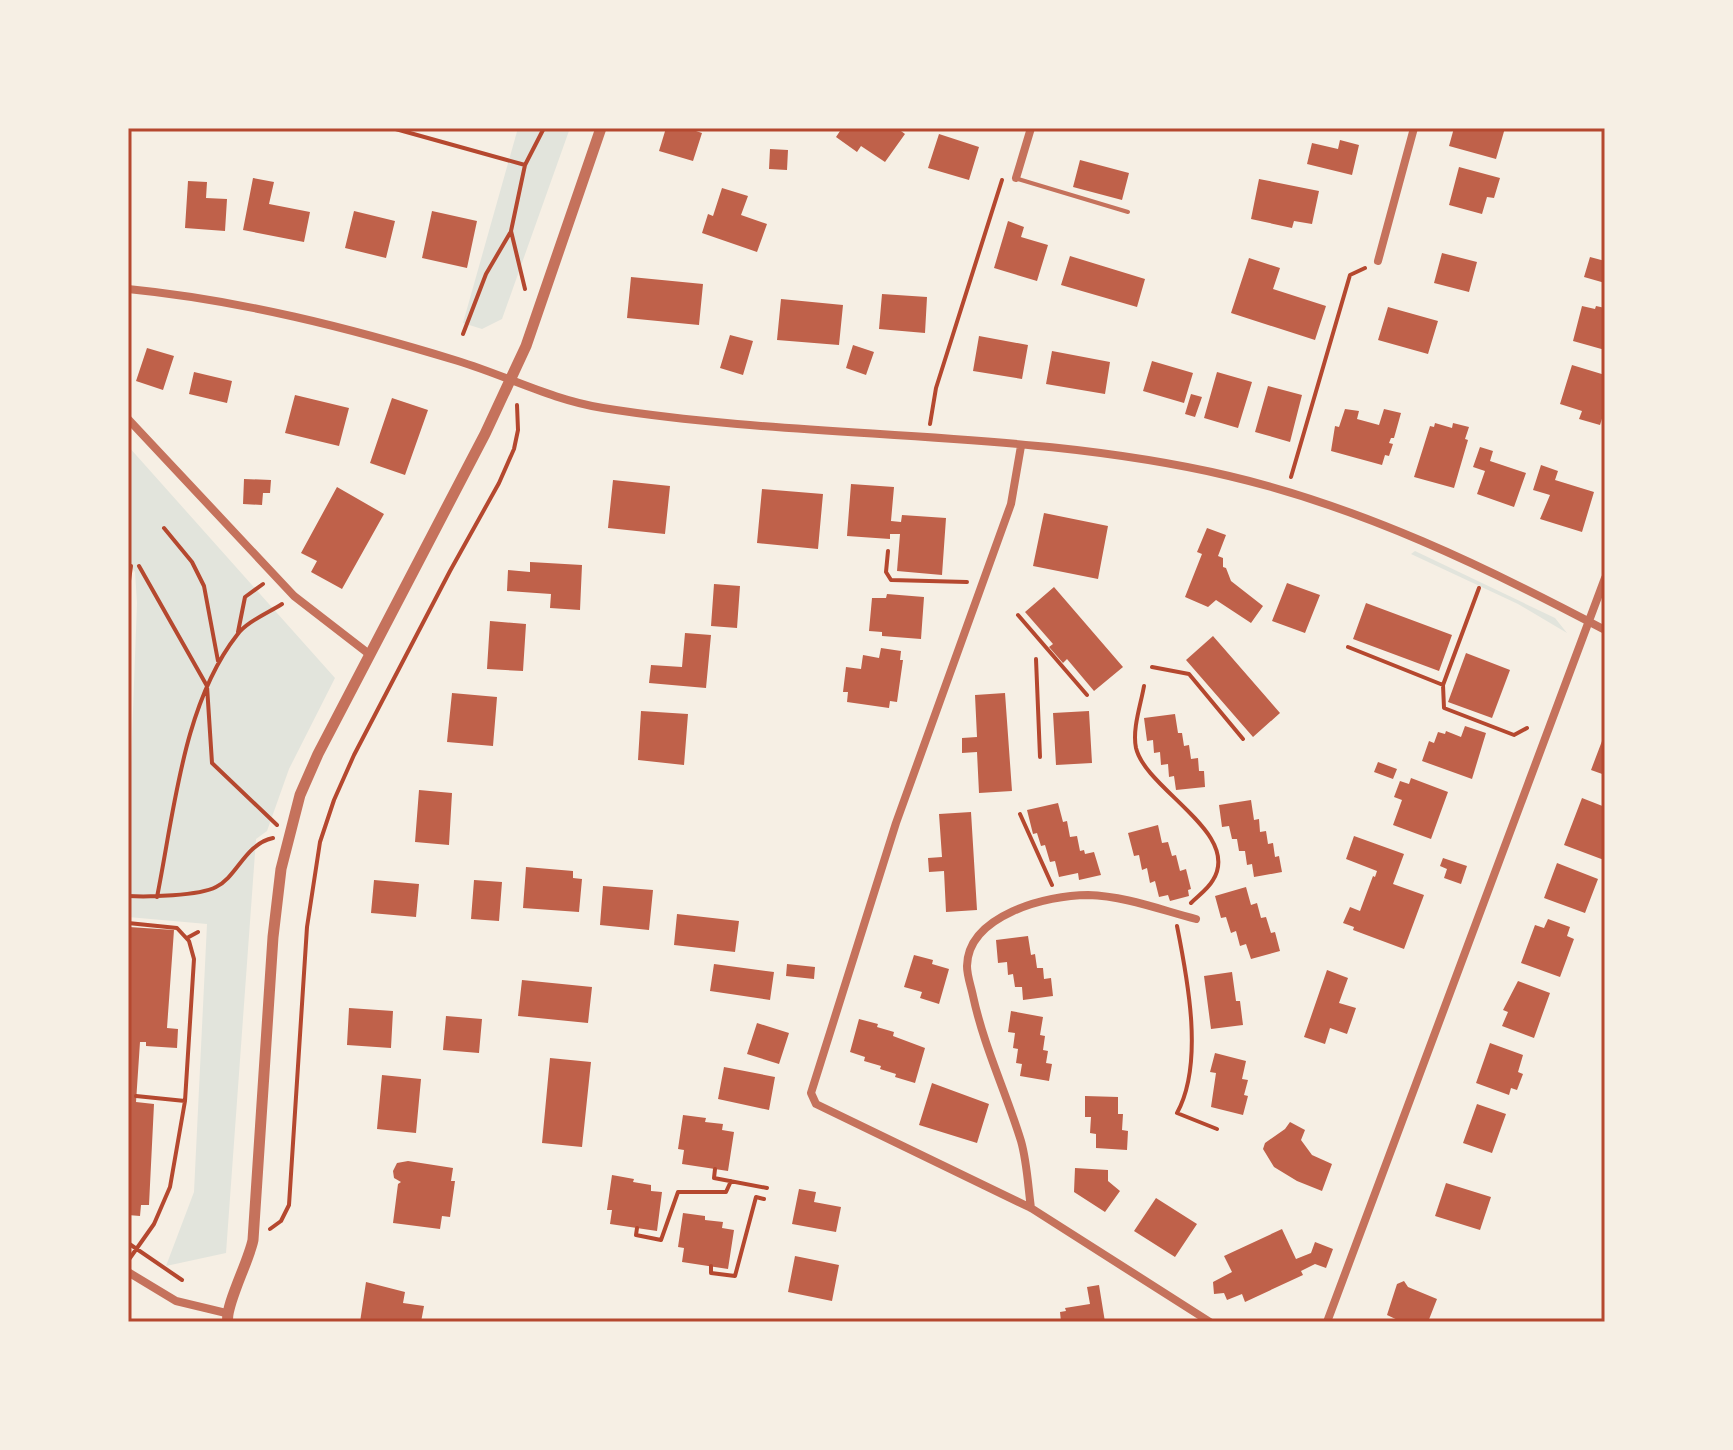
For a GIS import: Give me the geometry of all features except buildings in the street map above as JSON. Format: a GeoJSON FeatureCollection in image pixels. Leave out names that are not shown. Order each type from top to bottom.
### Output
{"type":"FeatureCollection","features":[{"type":"Feature","properties":{"kind":"street"},"geometry":{"type":"LineString","coordinates":[[128,1272],[176,1301],[227,1318],[246,1269],[253,1240],[274,924],[287,835],[318,754],[485,434],[510,380],[533,328],[601,128]]}},
{"type":"Feature","properties":{"kind":"street"},"geometry":{"type":"LineString","coordinates":[[1016,178],[1031,128]]}},
{"type":"Feature","properties":{"kind":"street"},"geometry":{"type":"LineString","coordinates":[[1378,261],[1414,128]]}},
{"type":"Feature","properties":{"kind":"street"},"geometry":{"type":"LineString","coordinates":[[128,289],[167,293],[295,317],[442,356],[554,397],[601,408],[713,421],[1134,458],[1227,475],[1355,514],[1460,558],[1605,630]]}},
{"type":"Feature","properties":{"kind":"street"},"geometry":{"type":"LineString","coordinates":[[128,419],[294,596],[369,654]]}},
{"type":"Feature","properties":{"kind":"street"},"geometry":{"type":"LineString","coordinates":[[1021,446],[1011,504],[896,823],[811,1093],[816,1104],[1031,1208],[1210,1322]]}},
{"type":"Feature","properties":{"kind":"street"},"geometry":{"type":"LineString","coordinates":[[1327,1322],[1605,578]]}},
{"type":"Feature","properties":{"kind":"street"},"geometry":{"type":"LineString","coordinates":[[1031,1208],[1022,1143],[989,1057],[967,968],[975,938],[990,925],[1020,909],[1057,898],[1088,895],[1118,898],[1196,919]]}},
{"type":"Feature","properties":{"kind":"lane"},"geometry":{"type":"LineString","coordinates":[[1016,178],[1128,212]]}},
{"type":"Feature","properties":{"kind":"path"},"geometry":{"type":"LineString","coordinates":[[392,128],[525,165]]}},
{"type":"Feature","properties":{"kind":"path"},"geometry":{"type":"LineString","coordinates":[[463,334],[486,274],[511,231],[525,165],[544,128]]}},
{"type":"Feature","properties":{"kind":"path"},"geometry":{"type":"LineString","coordinates":[[927,438],[936,388],[1000,181],[1016,178]]}},
{"type":"Feature","properties":{"kind":"path"},"geometry":{"type":"LineString","coordinates":[[511,231],[525,289]]}},
{"type":"Feature","properties":{"kind":"path"},"geometry":{"type":"LineString","coordinates":[[1286,491],[1350,275],[1378,261]]}},
{"type":"Feature","properties":{"kind":"path"},"geometry":{"type":"LineString","coordinates":[[274,1226],[289,1205],[307,927],[320,842],[354,755],[499,483],[514,449],[519,411]]}},
{"type":"Feature","properties":{"kind":"path"},"geometry":{"type":"LineString","coordinates":[[164,528],[192,562],[204,586],[218,664]]}},
{"type":"Feature","properties":{"kind":"path"},"geometry":{"type":"LineString","coordinates":[[888,551],[886,572],[891,580],[981,583]]}},
{"type":"Feature","properties":{"kind":"path"},"geometry":{"type":"LineString","coordinates":[[128,588],[131,566]]}},
{"type":"Feature","properties":{"kind":"path"},"geometry":{"type":"LineString","coordinates":[[139,566],[207,686],[212,763],[287,835]]}},
{"type":"Feature","properties":{"kind":"path"},"geometry":{"type":"LineString","coordinates":[[157,897],[188,741],[207,686],[238,632],[245,597],[275,575]]}},
{"type":"Feature","properties":{"kind":"path"},"geometry":{"type":"LineString","coordinates":[[1479,588],[1443,685],[1444,708],[1514,735],[1527,728]]}},
{"type":"Feature","properties":{"kind":"path"},"geometry":{"type":"LineString","coordinates":[[238,632],[294,596]]}},
{"type":"Feature","properties":{"kind":"path"},"geometry":{"type":"LineString","coordinates":[[1018,615],[1087,695]]}},
{"type":"Feature","properties":{"kind":"path"},"geometry":{"type":"LineString","coordinates":[[1348,647],[1443,685]]}},
{"type":"Feature","properties":{"kind":"path"},"geometry":{"type":"LineString","coordinates":[[1036,659],[1040,757]]}},
{"type":"Feature","properties":{"kind":"path"},"geometry":{"type":"LineString","coordinates":[[1152,667],[1189,674],[1243,739]]}},
{"type":"Feature","properties":{"kind":"path"},"geometry":{"type":"LineString","coordinates":[[1020,814],[1057,898]]}},
{"type":"Feature","properties":{"kind":"path"},"geometry":{"type":"LineString","coordinates":[[128,896],[157,897],[217,887],[259,842],[287,835]]}},
{"type":"Feature","properties":{"kind":"path"},"geometry":{"type":"LineString","coordinates":[[128,923],[177,928],[187,938],[194,959],[185,1101],[170,1187],[154,1224],[128,1262]]}},
{"type":"Feature","properties":{"kind":"path"},"geometry":{"type":"LineString","coordinates":[[187,938],[198,932]]}},
{"type":"Feature","properties":{"kind":"path"},"geometry":{"type":"LineString","coordinates":[[136,1096],[185,1101]]}},
{"type":"Feature","properties":{"kind":"path"},"geometry":{"type":"LineString","coordinates":[[715,1169],[714,1178],[767,1188]]}},
{"type":"Feature","properties":{"kind":"path"},"geometry":{"type":"LineString","coordinates":[[637,1228],[636,1235],[661,1240],[678,1192],[726,1192],[731,1181]]}},
{"type":"Feature","properties":{"kind":"path"},"geometry":{"type":"LineString","coordinates":[[711,1266],[711,1273],[735,1276],[756,1197],[764,1199]]}},
{"type":"Feature","properties":{"kind":"path"},"geometry":{"type":"LineString","coordinates":[[128,1243],[182,1280]]}},
{"type":"Feature","properties":{"kind":"shaded area"},"geometry":{"type":"Polygon","coordinates":[[[518,128],[570,128],[502,319],[482,329],[463,323],[518,128]]]}},
{"type":"Feature","properties":{"kind":"shaded area"},"geometry":{"type":"Polygon","coordinates":[[[128,446],[335,678],[289,769],[267,831],[256,839],[226,1253],[166,1266],[194,1192],[207,924],[128,917],[137,603],[135,572],[128,563],[128,446]]]}},
{"type":"Feature","properties":{"kind":"shaded area"},"geometry":{"type":"Polygon","coordinates":[[[1415,551],[1555,618],[1567,633],[1518,604],[1411,554],[1415,551]]]}}]}
